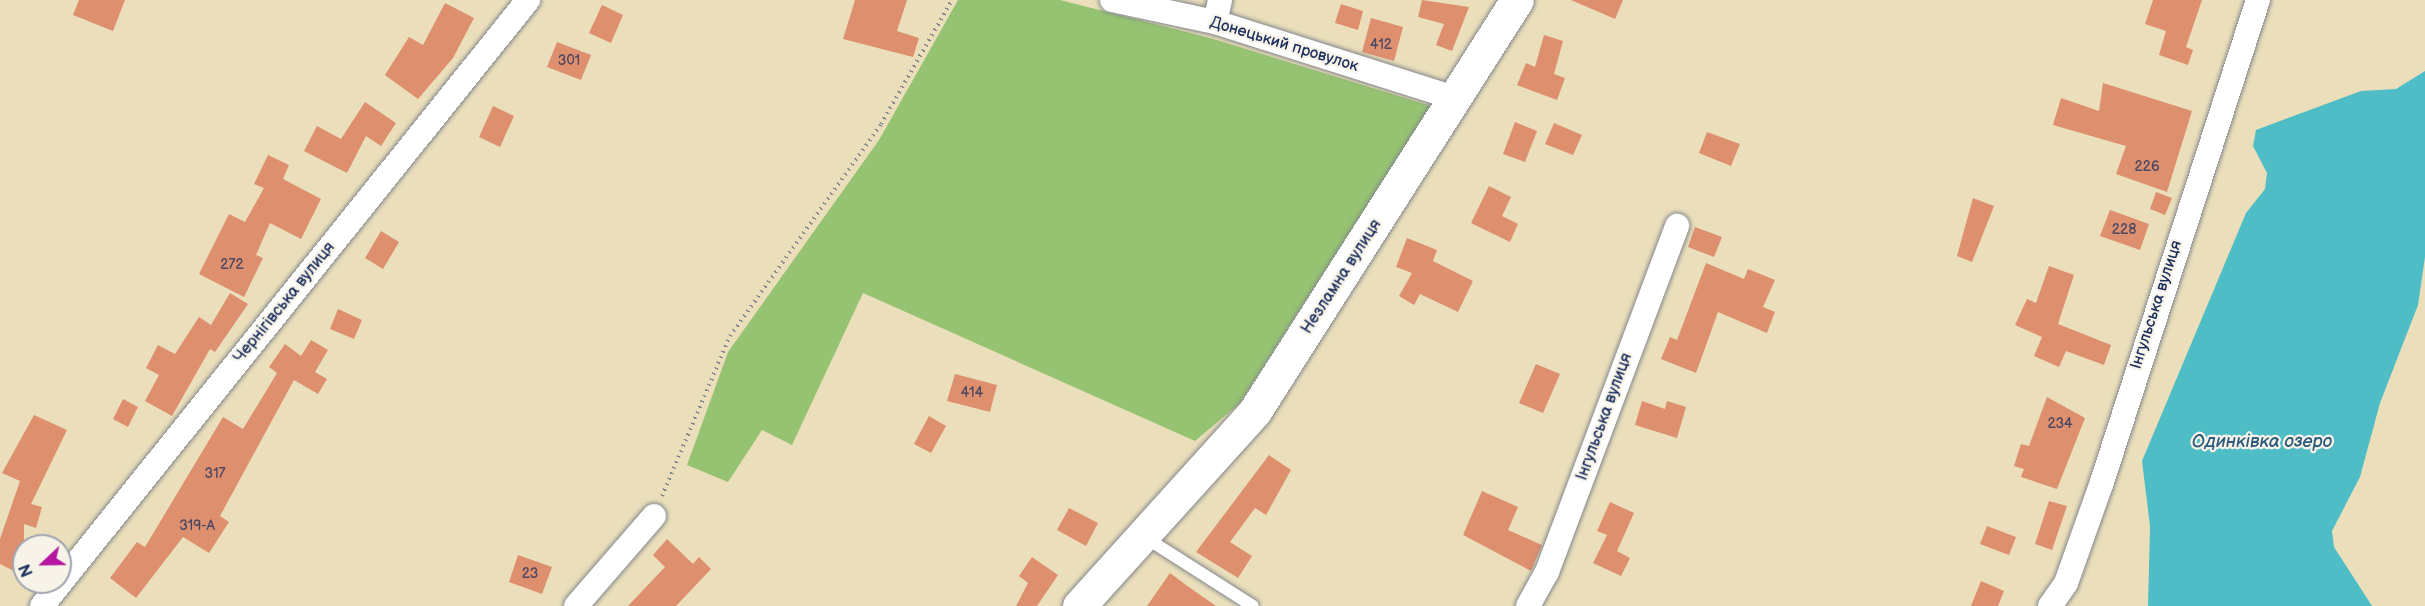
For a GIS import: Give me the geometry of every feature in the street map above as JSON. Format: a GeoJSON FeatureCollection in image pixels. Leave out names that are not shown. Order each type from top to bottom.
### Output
{"type":"FeatureCollection","features":[{"type":"Feature","properties":{"kind":"street","name":"Чернігівська вулиця"},"geometry":{"type":"LineString","coordinates":[[42,606],[528,0]]}},
{"type":"Feature","properties":{"kind":"street","name":"Донецький провулок"},"geometry":{"type":"LineString","coordinates":[[1112,0],[1217,11],[1454,98]]}},
{"type":"Feature","properties":{"kind":"street","name":"Незламна вулиця"},"geometry":{"type":"LineString","coordinates":[[1079,606],[1139,534],[1255,411],[1517,0]]}},
{"type":"Feature","properties":{"kind":"street","name":"Інгульська вулиця"},"geometry":{"type":"LineString","coordinates":[[2050,606],[2066,583],[2098,493],[2258,0]]}},
{"type":"Feature","properties":{"kind":"street","name":"Інгульська вулиця"},"geometry":{"type":"LineString","coordinates":[[1528,606],[1547,572],[1677,226]]}},
{"type":"Feature","properties":{"kind":"street"},"geometry":{"type":"LineString","coordinates":[[576,606],[654,516]]}},
{"type":"Feature","properties":{"kind":"lane"},"geometry":{"type":"LineString","coordinates":[[1139,534],[1253,606]]}},
{"type":"Feature","properties":{"kind":"path"},"geometry":{"type":"LineString","coordinates":[[654,516],[730,336],[880,124],[952,0]]}},
{"type":"Feature","properties":{"kind":"green space"},"geometry":{"type":"Polygon","coordinates":[[[958,0],[1060,0],[1210,38],[1431,106],[1240,403],[1195,441],[863,293],[792,445],[762,430],[728,482],[687,465],[728,352],[879,140],[958,0]]]}},
{"type":"Feature","properties":{"kind":"water","name":"Одинківка озеро"},"geometry":{"type":"Polygon","coordinates":[[[2425,71],[2425,257],[2418,305],[2380,403],[2360,477],[2332,531],[2334,547],[2372,606],[2148,606],[2150,526],[2142,461],[2246,213],[2265,189],[2267,173],[2253,146],[2256,130],[2361,91],[2396,89],[2425,71]]]}},
{"type":"Feature","properties":{"kind":"building"},"geometry":{"type":"Polygon","coordinates":[[[79,0],[125,0],[113,31],[73,15],[79,0]]]}},
{"type":"Feature","properties":{"kind":"building"},"geometry":{"type":"Polygon","coordinates":[[[855,0],[907,0],[897,31],[919,38],[913,57],[843,39],[855,0]]]}},
{"type":"Feature","properties":{"kind":"building"},"geometry":{"type":"Polygon","coordinates":[[[1422,0],[1469,7],[1452,51],[1436,45],[1444,24],[1418,17],[1422,0]]]}},
{"type":"Feature","properties":{"kind":"building"},"geometry":{"type":"Polygon","coordinates":[[[1571,0],[1623,0],[1615,19],[1571,0]]]}},
{"type":"Feature","properties":{"kind":"building"},"geometry":{"type":"Polygon","coordinates":[[[2153,0],[2202,0],[2186,47],[2193,50],[2188,65],[2159,55],[2166,31],[2145,24],[2153,0]]]}},
{"type":"Feature","properties":{"kind":"building"},"geometry":{"type":"Polygon","coordinates":[[[445,3],[474,18],[453,58],[418,99],[385,75],[409,37],[423,45],[445,3]]]}},
{"type":"Feature","properties":{"kind":"building"},"geometry":{"type":"Polygon","coordinates":[[[1341,4],[1363,11],[1358,30],[1335,23],[1341,4]]]}},
{"type":"Feature","properties":{"kind":"building"},"geometry":{"type":"Polygon","coordinates":[[[602,5],[623,15],[611,43],[589,33],[602,5]]]}},
{"type":"Feature","properties":{"kind":"building"},"geometry":{"type":"Polygon","coordinates":[[[1371,18],[1403,27],[1394,61],[1362,52],[1371,18]]]}},
{"type":"Feature","properties":{"kind":"building"},"geometry":{"type":"Polygon","coordinates":[[[1544,35],[1563,41],[1554,74],[1565,78],[1557,100],[1517,85],[1526,63],[1535,67],[1544,35]]]}},
{"type":"Feature","properties":{"kind":"building"},"geometry":{"type":"Polygon","coordinates":[[[557,42],[591,55],[581,80],[547,67],[557,42]]]}},
{"type":"Feature","properties":{"kind":"building"},"geometry":{"type":"Polygon","coordinates":[[[2103,83],[2192,111],[2167,192],[2116,174],[2126,146],[2053,125],[2061,98],[2099,111],[2103,83]]]}},
{"type":"Feature","properties":{"kind":"building"},"geometry":{"type":"Polygon","coordinates":[[[365,102],[396,123],[381,146],[366,136],[347,173],[304,151],[317,126],[341,139],[365,102]]]}},
{"type":"Feature","properties":{"kind":"building"},"geometry":{"type":"Polygon","coordinates":[[[493,106],[514,116],[500,147],[479,137],[493,106]]]}},
{"type":"Feature","properties":{"kind":"building"},"geometry":{"type":"Polygon","coordinates":[[[1515,122],[1537,131],[1525,162],[1503,154],[1515,122]]]}},
{"type":"Feature","properties":{"kind":"building"},"geometry":{"type":"Polygon","coordinates":[[[1554,123],[1582,135],[1573,155],[1545,144],[1554,123]]]}},
{"type":"Feature","properties":{"kind":"building"},"geometry":{"type":"Polygon","coordinates":[[[1707,132],[1740,144],[1731,166],[1699,153],[1707,132]]]}},
{"type":"Feature","properties":{"kind":"building"},"geometry":{"type":"Polygon","coordinates":[[[268,155],[289,165],[283,179],[321,199],[301,239],[270,223],[256,255],[263,258],[244,297],[199,274],[229,214],[245,222],[264,188],[254,184],[268,155]]]}},
{"type":"Feature","properties":{"kind":"building"},"geometry":{"type":"Polygon","coordinates":[[[1489,186],[1511,197],[1502,216],[1518,224],[1510,242],[1471,223],[1489,186]]]}},
{"type":"Feature","properties":{"kind":"building"},"geometry":{"type":"Polygon","coordinates":[[[2156,192],[2172,198],[2165,215],[2150,209],[2156,192]]]}},
{"type":"Feature","properties":{"kind":"building"},"geometry":{"type":"Polygon","coordinates":[[[1973,198],[1994,206],[1972,262],[1957,256],[1973,198]]]}},
{"type":"Feature","properties":{"kind":"building"},"geometry":{"type":"Polygon","coordinates":[[[2110,210],[2149,224],[2140,250],[2100,236],[2110,210]]]}},
{"type":"Feature","properties":{"kind":"building"},"geometry":{"type":"Polygon","coordinates":[[[1695,227],[1722,237],[1714,257],[1688,247],[1695,227]]]}},
{"type":"Feature","properties":{"kind":"building"},"geometry":{"type":"Polygon","coordinates":[[[381,231],[399,242],[383,269],[365,258],[381,231]]]}},
{"type":"Feature","properties":{"kind":"building"},"geometry":{"type":"Polygon","coordinates":[[[1407,238],[1437,250],[1433,261],[1473,281],[1458,312],[1420,294],[1414,305],[1399,296],[1412,273],[1396,267],[1407,238]]]}},
{"type":"Feature","properties":{"kind":"building"},"geometry":{"type":"Polygon","coordinates":[[[1706,263],[1744,279],[1748,269],[1775,280],[1763,307],[1775,312],[1767,333],[1718,312],[1696,373],[1661,359],[1670,337],[1677,340],[1706,263]]]}},
{"type":"Feature","properties":{"kind":"building"},"geometry":{"type":"Polygon","coordinates":[[[2049,266],[2074,275],[2058,324],[2111,345],[2104,365],[2066,351],[2059,367],[2034,356],[2042,337],[2015,325],[2027,299],[2036,303],[2049,266]]]}},
{"type":"Feature","properties":{"kind":"building"},"geometry":{"type":"Polygon","coordinates":[[[230,293],[248,304],[215,352],[210,349],[172,416],[145,401],[159,375],[146,368],[158,345],[175,354],[199,317],[211,325],[230,293]]]}},
{"type":"Feature","properties":{"kind":"building"},"geometry":{"type":"Polygon","coordinates":[[[338,309],[362,320],[354,339],[330,329],[338,309]]]}},
{"type":"Feature","properties":{"kind":"building"},"geometry":{"type":"Polygon","coordinates":[[[311,340],[328,350],[315,372],[327,379],[318,394],[294,380],[220,516],[229,522],[209,553],[183,537],[136,598],[110,578],[137,542],[145,547],[223,417],[243,429],[277,373],[269,367],[285,344],[301,356],[311,340]]]}},
{"type":"Feature","properties":{"kind":"building"},"geometry":{"type":"Polygon","coordinates":[[[1536,364],[1560,374],[1543,413],[1519,403],[1536,364]]]}},
{"type":"Feature","properties":{"kind":"building"},"geometry":{"type":"Polygon","coordinates":[[[955,374],[997,385],[990,412],[947,401],[955,374]]]}},
{"type":"Feature","properties":{"kind":"building"},"geometry":{"type":"Polygon","coordinates":[[[2047,397],[2085,418],[2057,489],[2021,477],[2024,469],[2014,466],[2021,444],[2029,446],[2047,397]]]}},
{"type":"Feature","properties":{"kind":"building"},"geometry":{"type":"Polygon","coordinates":[[[123,399],[138,407],[128,427],[113,419],[123,399]]]}},
{"type":"Feature","properties":{"kind":"building"},"geometry":{"type":"Polygon","coordinates":[[[1642,401],[1665,409],[1667,401],[1686,407],[1677,438],[1635,425],[1642,401]]]}},
{"type":"Feature","properties":{"kind":"building"},"geometry":{"type":"Polygon","coordinates":[[[34,415],[67,430],[31,504],[42,507],[36,528],[24,524],[24,534],[12,534],[12,570],[0,564],[0,539],[20,481],[2,473],[34,415]]]}},
{"type":"Feature","properties":{"kind":"building"},"geometry":{"type":"Polygon","coordinates":[[[929,416],[946,426],[931,453],[914,444],[929,416]]]}},
{"type":"Feature","properties":{"kind":"building"},"geometry":{"type":"Polygon","coordinates":[[[1269,455],[1291,470],[1266,515],[1255,508],[1230,542],[1252,556],[1238,578],[1196,552],[1269,455]]]}},
{"type":"Feature","properties":{"kind":"building"},"geometry":{"type":"Polygon","coordinates":[[[1482,491],[1518,507],[1508,530],[1542,545],[1531,571],[1463,535],[1482,491]]]}},
{"type":"Feature","properties":{"kind":"building"},"geometry":{"type":"Polygon","coordinates":[[[2049,501],[2067,506],[2052,550],[2035,544],[2049,501]]]}},
{"type":"Feature","properties":{"kind":"building"},"geometry":{"type":"Polygon","coordinates":[[[1610,502],[1634,513],[1617,551],[1630,558],[1621,576],[1593,563],[1607,535],[1597,531],[1610,502]]]}},
{"type":"Feature","properties":{"kind":"building"},"geometry":{"type":"Polygon","coordinates":[[[1069,508],[1098,523],[1086,546],[1057,530],[1069,508]]]}},
{"type":"Feature","properties":{"kind":"building"},"geometry":{"type":"Polygon","coordinates":[[[1987,526],[2016,537],[2009,555],[1980,544],[1987,526]]]}},
{"type":"Feature","properties":{"kind":"building"},"geometry":{"type":"Polygon","coordinates":[[[667,539],[693,564],[699,557],[711,569],[676,606],[628,606],[665,567],[653,555],[667,539]]]}},
{"type":"Feature","properties":{"kind":"building"},"geometry":{"type":"Polygon","coordinates":[[[518,555],[552,567],[542,594],[509,582],[518,555]]]}},
{"type":"Feature","properties":{"kind":"building"},"geometry":{"type":"Polygon","coordinates":[[[1032,557],[1058,575],[1037,606],[1016,606],[1028,583],[1019,576],[1032,557]]]}},
{"type":"Feature","properties":{"kind":"building"},"geometry":{"type":"Polygon","coordinates":[[[1170,573],[1186,585],[1216,606],[1147,606],[1170,573]]]}},
{"type":"Feature","properties":{"kind":"building"},"geometry":{"type":"Polygon","coordinates":[[[1981,581],[2004,591],[1998,606],[1971,606],[1981,581]]]}}]}
